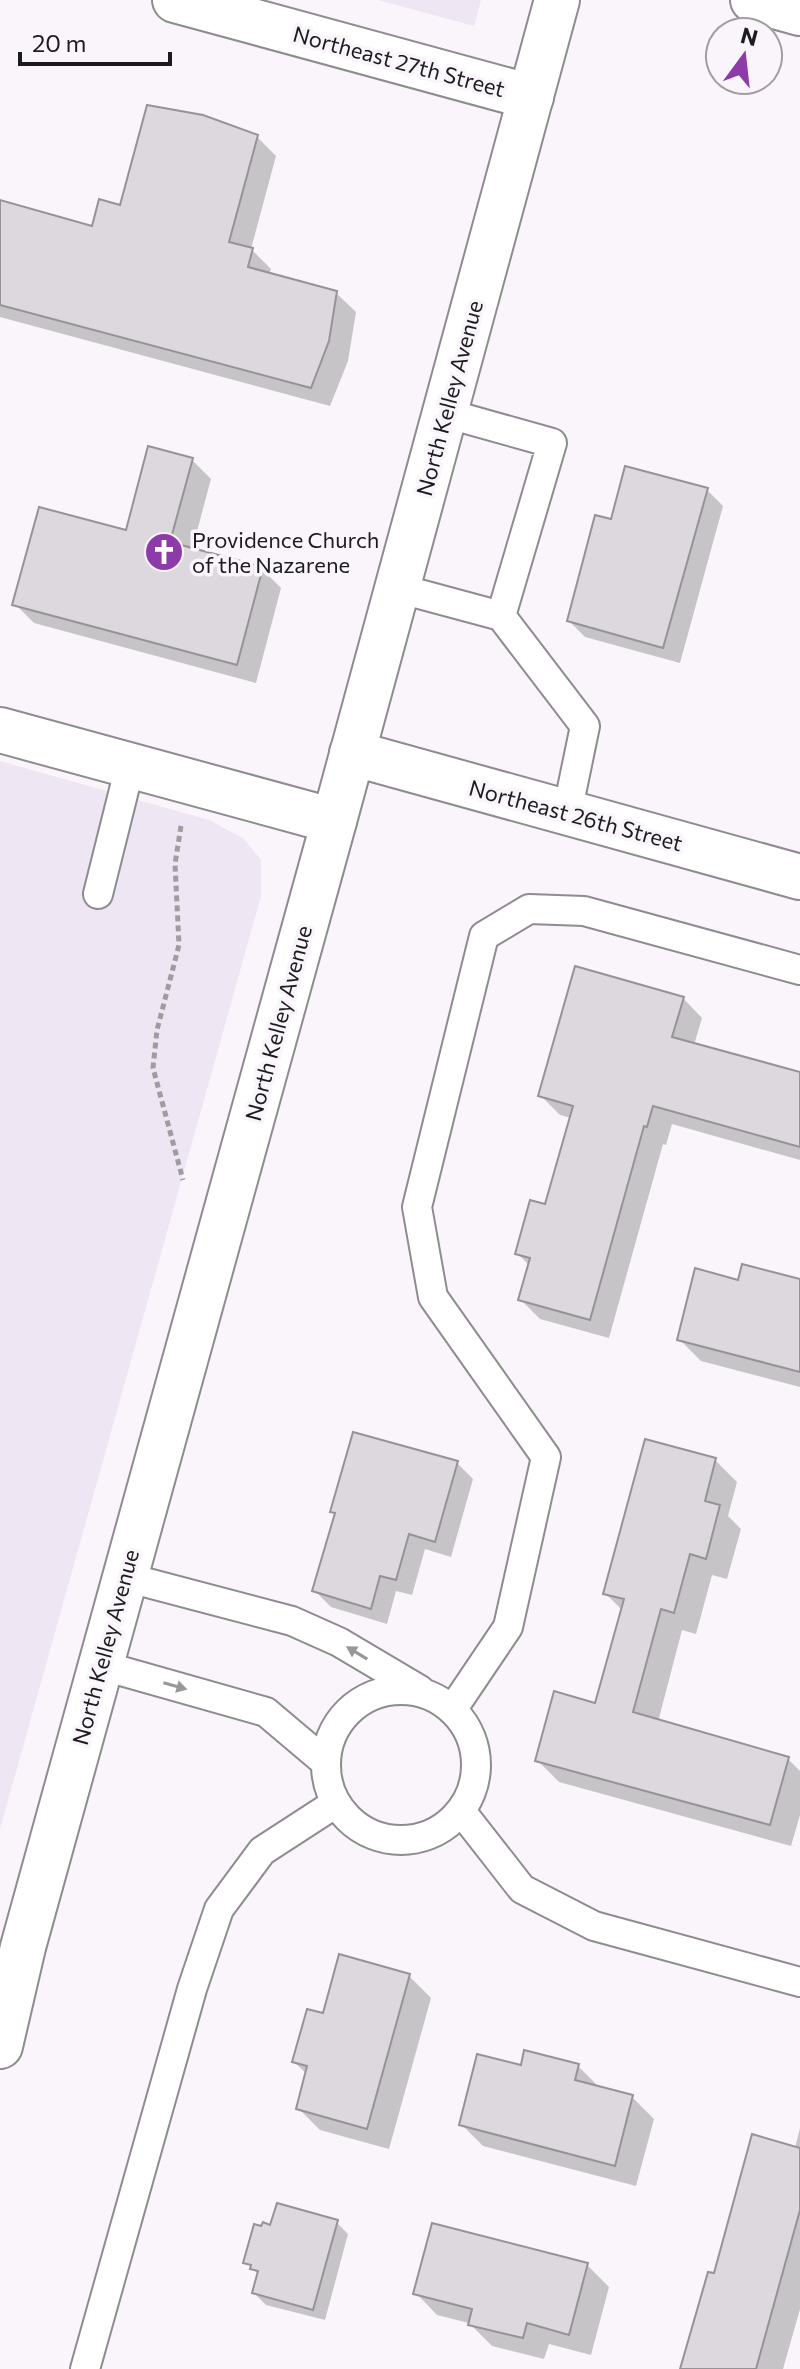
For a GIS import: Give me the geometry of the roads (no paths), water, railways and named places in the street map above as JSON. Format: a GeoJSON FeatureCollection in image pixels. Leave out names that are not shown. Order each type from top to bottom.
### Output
{"type":"FeatureCollection","features":[{"type":"Feature","properties":{"kind":"main road","name":"Northeast 27th Street"},"geometry":{"type":"LineString","coordinates":[[175,0],[531,97]]}},
{"type":"Feature","properties":{"kind":"main road","name":"North Kelley Avenue"},"geometry":{"type":"LineString","coordinates":[[0,2046],[23,1947],[557,0]]}},
{"type":"Feature","properties":{"kind":"main road"},"geometry":{"type":"LineString","coordinates":[[753,0],[800,13]]}},
{"type":"Feature","properties":{"kind":"main road"},"geometry":{"type":"LineString","coordinates":[[0,730],[334,821]]}},
{"type":"Feature","properties":{"kind":"main road","name":"Northeast 26th Street"},"geometry":{"type":"LineString","coordinates":[[352,753],[800,877]]}},
{"type":"Feature","properties":{"kind":"lane"},"geometry":{"type":"LineString","coordinates":[[445,413],[552,443],[501,616]]}},
{"type":"Feature","properties":{"kind":"lane"},"geometry":{"type":"LineString","coordinates":[[397,588],[501,616],[585,726],[567,813]]}},
{"type":"Feature","properties":{"kind":"lane"},"geometry":{"type":"LineString","coordinates":[[98,894],[130,766]]}},
{"type":"Feature","properties":{"kind":"lane"},"geometry":{"type":"LineString","coordinates":[[452,1710],[508,1627],[546,1457],[433,1297],[417,1207],[484,936],[529,909],[584,911],[800,970]]}},
{"type":"Feature","properties":{"kind":"lane"},"geometry":{"type":"LineString","coordinates":[[125,1577],[292,1621],[339,1642],[446,1703],[463,1721],[474,1743],[477,1766],[473,1790],[461,1811],[444,1827],[421,1838],[396,1840],[373,1835],[352,1822],[336,1803],[327,1783],[324,1761],[329,1738],[340,1718],[358,1702],[379,1692],[401,1689],[424,1693]]}},
{"type":"Feature","properties":{"kind":"lane"},"geometry":{"type":"LineString","coordinates":[[100,1665],[266,1712],[324,1761]]}},
{"type":"Feature","properties":{"kind":"lane"},"geometry":{"type":"LineString","coordinates":[[85,2369],[192,1989],[219,1909],[262,1851],[336,1803]]}},
{"type":"Feature","properties":{"kind":"lane"},"geometry":{"type":"LineString","coordinates":[[461,1811],[522,1889],[594,1926],[800,1982]]}},
{"type":"Feature","properties":{"kind":"place","name":"Providence Church of the Nazarene"},"geometry":{"type":"Point","coordinates":[164,552]}}]}
